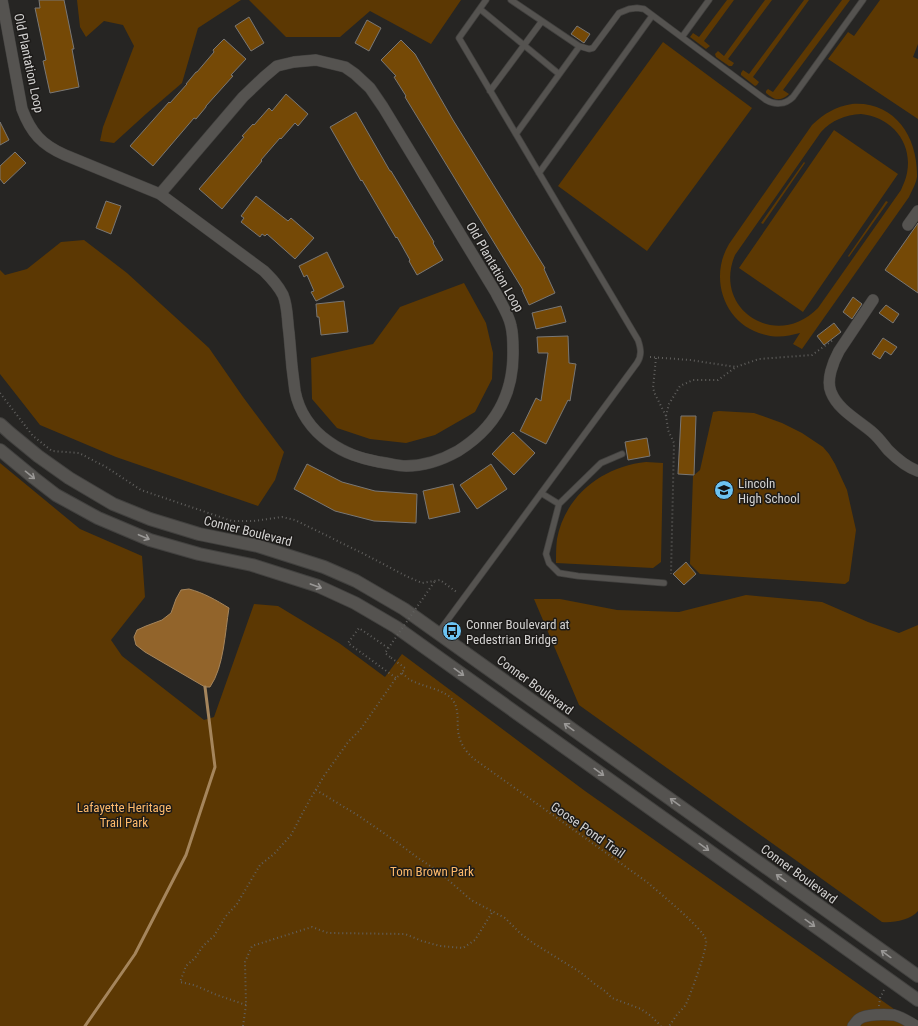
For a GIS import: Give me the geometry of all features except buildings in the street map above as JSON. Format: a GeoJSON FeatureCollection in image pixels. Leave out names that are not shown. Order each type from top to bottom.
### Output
{"type":"FeatureCollection","features":[{"type":"Feature","properties":{"kind":"main road","name":"Conner Boulevard"},"geometry":{"type":"LineString","coordinates":[[0,424],[50,465],[69,478],[114,504],[150,519],[199,534],[258,546],[324,567],[356,581],[404,608],[918,976]]}},
{"type":"Feature","properties":{"kind":"main road"},"geometry":{"type":"LineString","coordinates":[[0,450],[56,495],[98,518],[150,540],[198,554],[252,565],[318,586],[354,603],[396,627],[918,1000]]}},
{"type":"Feature","properties":{"kind":"main road"},"geometry":{"type":"LineString","coordinates":[[427,649],[438,632]]}},
{"type":"Feature","properties":{"kind":"street","name":"Old Plantation Loop"},"geometry":{"type":"LineString","coordinates":[[2,0],[22,109],[33,132],[44,143],[55,150],[160,194],[264,271],[276,283],[287,307],[288,333],[295,392],[305,418],[315,431],[347,453],[361,458],[405,466],[427,464],[447,457],[468,444],[486,428],[496,414],[505,399],[514,365],[511,325],[496,293],[383,107],[370,88],[350,70],[345,67],[316,60],[294,62],[277,66],[243,97],[160,194]]}},
{"type":"Feature","properties":{"kind":"street"},"geometry":{"type":"LineString","coordinates":[[908,225],[918,211]]}},
{"type":"Feature","properties":{"kind":"street"},"geometry":{"type":"LineString","coordinates":[[873,300],[835,359],[829,383],[830,391],[839,406],[882,442],[900,461],[910,468],[918,471]]}},
{"type":"Feature","properties":{"kind":"street"},"geometry":{"type":"LineString","coordinates":[[853,1026],[860,1018],[870,1015],[894,1016],[916,1026]]}},
{"type":"Feature","properties":{"kind":"lane"},"geometry":{"type":"LineString","coordinates":[[438,632],[637,363],[641,354],[641,347],[638,340],[459,38],[486,0]]}},
{"type":"Feature","properties":{"kind":"lane"},"geometry":{"type":"LineString","coordinates":[[511,0],[579,47],[590,49],[593,48],[619,13],[629,9],[644,9],[766,100],[775,103],[786,103],[793,97],[863,0]]}},
{"type":"Feature","properties":{"kind":"lane"},"geometry":{"type":"LineString","coordinates":[[682,37],[709,0]]}},
{"type":"Feature","properties":{"kind":"lane"},"geometry":{"type":"LineString","coordinates":[[480,9],[559,74]]}},
{"type":"Feature","properties":{"kind":"lane"},"geometry":{"type":"LineString","coordinates":[[539,173],[652,16]]}},
{"type":"Feature","properties":{"kind":"lane"},"geometry":{"type":"LineString","coordinates":[[490,91],[542,21]]}},
{"type":"Feature","properties":{"kind":"lane"},"geometry":{"type":"LineString","coordinates":[[516,134],[579,47]]}},
{"type":"Feature","properties":{"kind":"lane"},"geometry":{"type":"LineString","coordinates":[[622,454],[601,463],[559,504],[546,554],[549,563],[559,573],[664,583]]}},
{"type":"Feature","properties":{"kind":"lane"},"geometry":{"type":"LineString","coordinates":[[541,493],[559,504]]}},
{"type":"Feature","properties":{"kind":"path"},"geometry":{"type":"LineString","coordinates":[[671,574],[674,443],[668,430],[666,416],[669,404],[680,386],[693,380],[718,380],[736,367],[760,359],[812,355],[836,338]]}},
{"type":"Feature","properties":{"kind":"path"},"geometry":{"type":"LineString","coordinates":[[650,357],[690,360],[736,367]]}},
{"type":"Feature","properties":{"kind":"path"},"geometry":{"type":"LineString","coordinates":[[656,358],[653,388],[654,394],[666,416]]}},
{"type":"Feature","properties":{"kind":"path"},"geometry":{"type":"LineString","coordinates":[[0,393],[33,436],[52,451],[79,453],[106,467],[141,490],[232,521],[254,521],[282,517],[295,520],[422,583],[440,580],[464,597]]}},
{"type":"Feature","properties":{"kind":"path"},"geometry":{"type":"LineString","coordinates":[[246,1005],[194,985],[180,982],[186,966],[195,958],[203,946],[214,936],[226,916],[237,904],[260,865],[274,854],[291,835],[324,776],[348,742],[360,730],[396,678],[406,668],[385,653],[435,581]]}},
{"type":"Feature","properties":{"kind":"path"},"geometry":{"type":"LineString","coordinates":[[388,648],[359,628],[348,643],[396,678]]}},
{"type":"Feature","properties":{"kind":"path","name":"Goose Pond Trail"},"geometry":{"type":"LineString","coordinates":[[402,673],[410,680],[444,693],[453,701],[457,711],[458,730],[462,745],[466,752],[474,759],[647,882],[700,929],[706,938],[706,945],[695,980],[686,1005],[669,1026]]}},
{"type":"Feature","properties":{"kind":"path"},"geometry":{"type":"LineString","coordinates":[[316,790],[373,825],[438,871],[471,900],[505,918],[521,934],[533,943],[580,972],[612,998],[641,1009],[661,1026]]}},
{"type":"Feature","properties":{"kind":"path"},"geometry":{"type":"LineString","coordinates":[[243,1026],[246,1005],[245,962],[252,946],[312,927],[328,933],[405,934],[440,946],[463,948],[475,940],[493,911]]}},
{"type":"Feature","properties":{"kind":"path"},"geometry":{"type":"LineString","coordinates":[[878,1015],[880,998],[884,990]]}},
{"type":"Feature","properties":{"kind":"green space"},"geometry":{"type":"Polygon","coordinates":[[[77,0],[241,0],[198,28],[182,83],[114,143],[100,141],[103,127],[134,46],[123,25],[104,21],[86,37],[80,27],[77,0]]]}},
{"type":"Feature","properties":{"kind":"green space"},"geometry":{"type":"Polygon","coordinates":[[[249,0],[461,0],[431,44],[370,11],[340,37],[286,37],[249,0]]]}},
{"type":"Feature","properties":{"kind":"green space"},"geometry":{"type":"Polygon","coordinates":[[[727,0],[734,0],[704,41],[710,46],[706,49],[690,37],[693,33],[699,37],[727,0]]]}},
{"type":"Feature","properties":{"kind":"green space"},"geometry":{"type":"Polygon","coordinates":[[[765,0],[772,0],[728,59],[734,63],[732,66],[729,66],[716,57],[715,54],[718,51],[724,56],[765,0]]]}},
{"type":"Feature","properties":{"kind":"green space"},"geometry":{"type":"Polygon","coordinates":[[[804,0],[809,0],[753,77],[759,82],[755,86],[741,75],[741,73],[743,70],[749,74],[804,0]]]}},
{"type":"Feature","properties":{"kind":"green space"},"geometry":{"type":"Polygon","coordinates":[[[842,0],[850,0],[783,90],[789,94],[782,99],[777,99],[766,93],[768,89],[773,92],[842,0]]]}},
{"type":"Feature","properties":{"kind":"green space"},"geometry":{"type":"Polygon","coordinates":[[[880,0],[918,0],[918,44],[913,57],[918,59],[918,119],[828,59],[848,32],[854,36],[880,0]]]}},
{"type":"Feature","properties":{"kind":"green space"},"geometry":{"type":"Polygon","coordinates":[[[663,42],[752,108],[647,251],[558,186],[663,42]]]}},
{"type":"Feature","properties":{"kind":"green space"},"geometry":{"type":"Polygon","coordinates":[[[852,104],[880,108],[901,124],[908,135],[913,148],[917,177],[909,197],[802,349],[793,344],[800,333],[783,336],[770,336],[752,330],[740,322],[724,299],[720,272],[723,258],[729,244],[812,125],[830,111],[852,104]],[[861,114],[844,117],[834,121],[821,132],[735,255],[730,275],[732,292],[740,307],[752,318],[767,324],[784,325],[801,320],[818,308],[901,190],[907,175],[907,151],[898,133],[882,120],[861,114]]]}},
{"type":"Feature","properties":{"kind":"green space"},"geometry":{"type":"Polygon","coordinates":[[[834,130],[898,174],[803,312],[739,268],[834,130]]]}},
{"type":"Feature","properties":{"kind":"green space"},"geometry":{"type":"Polygon","coordinates":[[[804,162],[805,163],[763,224],[761,223],[804,162]]]}},
{"type":"Feature","properties":{"kind":"green space"},"geometry":{"type":"Polygon","coordinates":[[[886,201],[888,202],[849,257],[848,256],[886,201]]]}},
{"type":"Feature","properties":{"kind":"green space"},"geometry":{"type":"Polygon","coordinates":[[[84,240],[127,273],[209,348],[284,452],[275,480],[258,506],[116,457],[40,425],[0,374],[0,270],[5,275],[27,269],[61,242],[84,240]]]}},
{"type":"Feature","properties":{"kind":"green space"},"geometry":{"type":"Polygon","coordinates":[[[464,283],[486,323],[493,353],[492,379],[475,412],[435,435],[406,443],[370,439],[337,428],[312,399],[311,358],[373,344],[400,307],[464,283]]]}},
{"type":"Feature","properties":{"kind":"green space"},"geometry":{"type":"Polygon","coordinates":[[[713,412],[754,413],[782,423],[802,433],[823,447],[829,454],[847,490],[856,530],[849,581],[845,584],[700,574],[690,564],[693,476],[700,470],[713,412]]]}},
{"type":"Feature","properties":{"kind":"green space"},"geometry":{"type":"Polygon","coordinates":[[[646,462],[663,463],[661,562],[653,568],[556,563],[557,539],[561,523],[568,509],[578,496],[601,477],[630,465],[646,462]]]}},
{"type":"Feature","properties":{"kind":"green space"},"geometry":{"type":"Polygon","coordinates":[[[0,463],[80,529],[142,556],[145,597],[111,640],[122,656],[204,720],[214,717],[254,604],[278,606],[339,643],[385,677],[402,654],[585,791],[918,1026],[0,1026],[0,463]]]}},
{"type":"Feature","properties":{"kind":"green space"},"geometry":{"type":"Polygon","coordinates":[[[746,595],[822,602],[868,622],[899,633],[918,625],[918,911],[911,917],[891,922],[882,922],[579,705],[534,599],[560,599],[617,610],[679,612],[746,595]]]}},
{"type":"Feature","properties":{"kind":"shaded area"},"geometry":{"type":"Polygon","coordinates":[[[189,589],[210,597],[229,608],[221,660],[215,679],[210,687],[205,687],[145,652],[136,645],[134,637],[137,630],[162,620],[171,613],[181,590],[189,589]]]}},
{"type":"Feature","properties":{"kind":"waterway"},"geometry":{"type":"LineString","coordinates":[[85,1026],[135,954],[186,855],[215,767],[205,687]]}},
{"type":"Feature","properties":{"kind":"place","name":"Lincoln High School"},"geometry":{"type":"Point","coordinates":[724,490]}},
{"type":"Feature","properties":{"kind":"place","name":"Conner Boulevard at Pedestrian Bridge"},"geometry":{"type":"Point","coordinates":[452,631]}},
{"type":"Feature","properties":{"kind":"park label","name":"Lafayette Heritage Trail Park"},"geometry":{"type":"Point","coordinates":[124,814]}},
{"type":"Feature","properties":{"kind":"park label","name":"Tom Brown Park"},"geometry":{"type":"Point","coordinates":[432,871]}}]}
